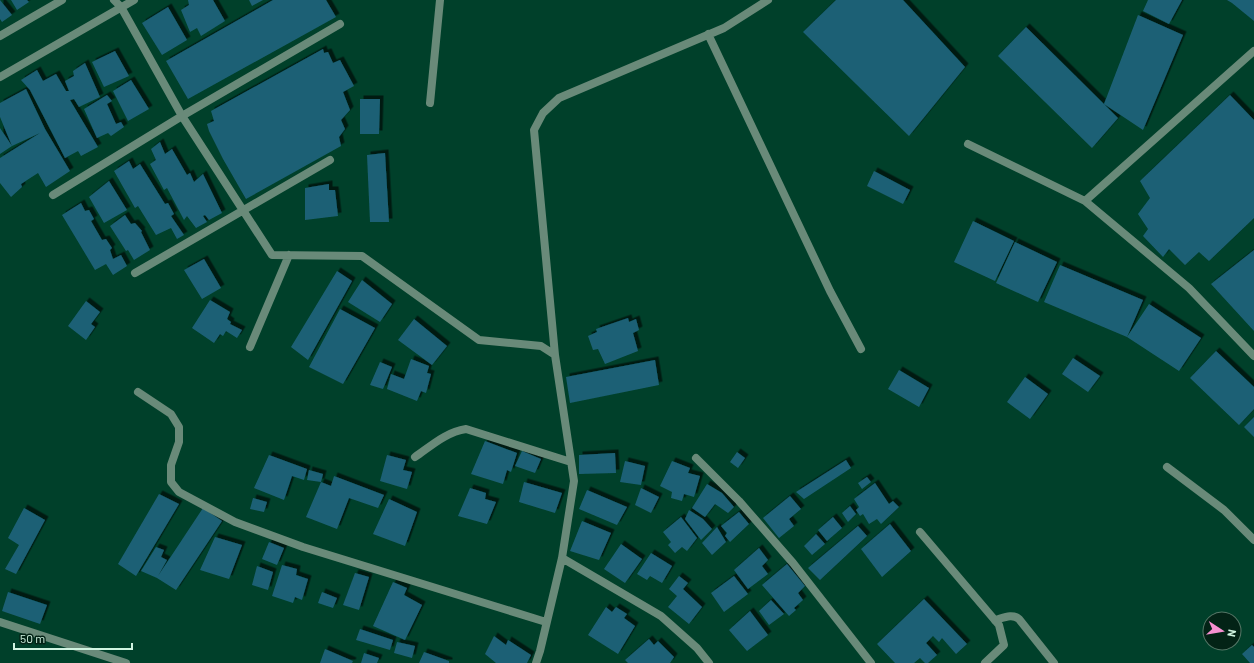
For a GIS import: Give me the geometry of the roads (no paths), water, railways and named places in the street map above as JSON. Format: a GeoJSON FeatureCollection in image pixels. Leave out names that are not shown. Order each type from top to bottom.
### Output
{"type":"FeatureCollection","features":[{"type":"Feature","properties":{"kind":"street"},"geometry":{"type":"LineString","coordinates":[[0,36],[62,0]]}},
{"type":"Feature","properties":{"kind":"street"},"geometry":{"type":"LineString","coordinates":[[114,0],[121,7],[182,116],[272,255],[362,256],[479,340],[541,346],[555,355]]}},
{"type":"Feature","properties":{"kind":"street"},"geometry":{"type":"LineString","coordinates":[[0,77],[134,0]]}},
{"type":"Feature","properties":{"kind":"street"},"geometry":{"type":"LineString","coordinates":[[430,103],[440,0]]}},
{"type":"Feature","properties":{"kind":"street"},"geometry":{"type":"LineString","coordinates":[[536,663],[562,558],[574,481],[555,355],[534,130],[542,113],[560,98],[724,28],[768,0]]}},
{"type":"Feature","properties":{"kind":"street"},"geometry":{"type":"LineString","coordinates":[[52,195],[182,116],[340,24]]}},
{"type":"Feature","properties":{"kind":"street"},"geometry":{"type":"LineString","coordinates":[[708,34],[830,291],[861,349]]}},
{"type":"Feature","properties":{"kind":"street"},"geometry":{"type":"LineString","coordinates":[[1085,201],[1254,51]]}},
{"type":"Feature","properties":{"kind":"street"},"geometry":{"type":"LineString","coordinates":[[968,144],[1085,201],[1189,288],[1254,356]]}},
{"type":"Feature","properties":{"kind":"street"},"geometry":{"type":"LineString","coordinates":[[135,273],[330,160]]}},
{"type":"Feature","properties":{"kind":"street"},"geometry":{"type":"LineString","coordinates":[[250,347],[289,255]]}},
{"type":"Feature","properties":{"kind":"street"},"geometry":{"type":"LineString","coordinates":[[138,392],[171,414],[179,427],[179,442],[171,465],[171,482],[179,492],[235,522],[303,547],[546,622]]}},
{"type":"Feature","properties":{"kind":"street"},"geometry":{"type":"LineString","coordinates":[[415,457],[448,434],[456,430],[466,429],[571,462]]}},
{"type":"Feature","properties":{"kind":"street"},"geometry":{"type":"LineString","coordinates":[[696,458],[739,502],[793,563],[871,663]]}},
{"type":"Feature","properties":{"kind":"street"},"geometry":{"type":"LineString","coordinates":[[1167,467],[1224,510],[1254,540]]}},
{"type":"Feature","properties":{"kind":"street"},"geometry":{"type":"LineString","coordinates":[[920,532],[999,625],[1004,645],[985,663]]}},
{"type":"Feature","properties":{"kind":"street"},"geometry":{"type":"LineString","coordinates":[[562,558],[661,616],[697,648],[709,663]]}},
{"type":"Feature","properties":{"kind":"street"},"geometry":{"type":"LineString","coordinates":[[995,620],[1015,616],[1054,663]]}},
{"type":"Feature","properties":{"kind":"street"},"geometry":{"type":"LineString","coordinates":[[0,622],[126,663]]}}]}
